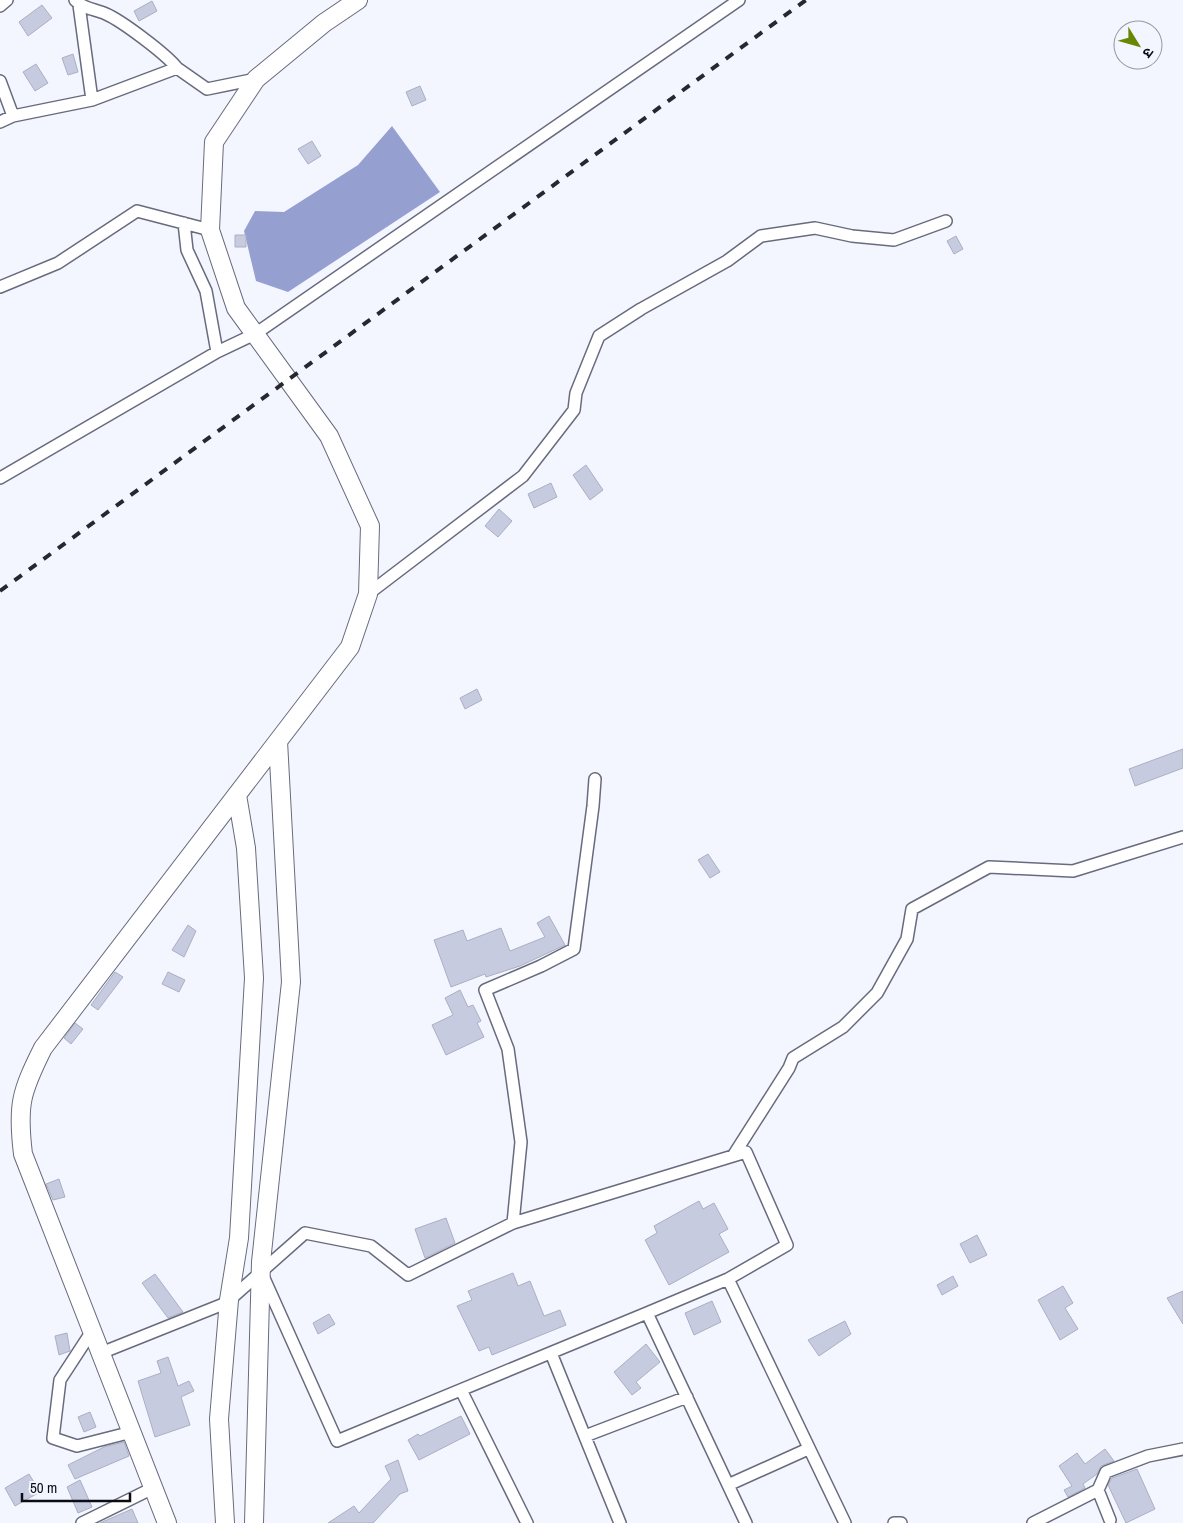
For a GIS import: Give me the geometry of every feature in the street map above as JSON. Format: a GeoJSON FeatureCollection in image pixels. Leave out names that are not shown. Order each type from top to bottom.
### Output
{"type":"FeatureCollection","features":[{"type":"Feature","properties":{"kind":"main road"},"geometry":{"type":"LineString","coordinates":[[167,1523],[23,1154],[19,1122],[21,1102],[28,1079],[43,1048],[350,647],[368,594],[370,526],[329,436],[236,308],[210,230],[214,142],[256,79],[324,23],[358,0]]}},
{"type":"Feature","properties":{"kind":"main road"},"geometry":{"type":"LineString","coordinates":[[254,1523],[261,1272],[291,982],[278,741]]}},
{"type":"Feature","properties":{"kind":"main road"},"geometry":{"type":"LineString","coordinates":[[224,1523],[219,1420],[229,1300],[238,1238],[254,978],[246,848],[237,795]]}},
{"type":"Feature","properties":{"kind":"street"},"geometry":{"type":"LineString","coordinates":[[0,6],[7,0]]}},
{"type":"Feature","properties":{"kind":"street"},"geometry":{"type":"LineString","coordinates":[[0,478],[217,352],[255,334],[739,0]]}},
{"type":"Feature","properties":{"kind":"street"},"geometry":{"type":"LineString","coordinates":[[77,3],[107,15],[168,58],[177,68],[207,88],[256,79]]}},
{"type":"Feature","properties":{"kind":"street"},"geometry":{"type":"LineString","coordinates":[[77,3],[92,100]]}},
{"type":"Feature","properties":{"kind":"street"},"geometry":{"type":"LineString","coordinates":[[0,122],[13,116],[92,100],[177,68]]}},
{"type":"Feature","properties":{"kind":"street"},"geometry":{"type":"LineString","coordinates":[[0,81],[13,116]]}},
{"type":"Feature","properties":{"kind":"street"},"geometry":{"type":"LineString","coordinates":[[0,287],[58,263],[137,210],[210,230]]}},
{"type":"Feature","properties":{"kind":"street"},"geometry":{"type":"LineString","coordinates":[[368,594],[522,476],[574,410],[582,376],[599,336],[641,309],[727,261],[761,236],[815,228],[852,236],[894,240],[946,222]]}},
{"type":"Feature","properties":{"kind":"street"},"geometry":{"type":"LineString","coordinates":[[184,223],[188,250],[206,292],[217,352]]}},
{"type":"Feature","properties":{"kind":"street"},"geometry":{"type":"LineString","coordinates":[[513,1223],[522,1142],[508,1049],[485,990],[541,966],[574,949],[595,779]]}},
{"type":"Feature","properties":{"kind":"street"},"geometry":{"type":"LineString","coordinates":[[733,1156],[789,1068],[793,1058],[843,1027],[877,993],[907,939],[912,909],[989,867],[1073,871],[1183,837]]}},
{"type":"Feature","properties":{"kind":"street"},"geometry":{"type":"LineString","coordinates":[[100,1353],[229,1300],[305,1233],[371,1246],[408,1275],[513,1223],[746,1152],[787,1246],[728,1279],[337,1441],[261,1272]]}},
{"type":"Feature","properties":{"kind":"street"},"geometry":{"type":"LineString","coordinates":[[728,1279],[845,1523]]}},
{"type":"Feature","properties":{"kind":"street"},"geometry":{"type":"LineString","coordinates":[[647,1314],[745,1523]]}},
{"type":"Feature","properties":{"kind":"street"},"geometry":{"type":"LineString","coordinates":[[92,1331],[60,1380],[53,1438],[77,1446],[132,1432]]}},
{"type":"Feature","properties":{"kind":"street"},"geometry":{"type":"LineString","coordinates":[[551,1353],[620,1523]]}},
{"type":"Feature","properties":{"kind":"street"},"geometry":{"type":"LineString","coordinates":[[461,1390],[527,1523]]}},
{"type":"Feature","properties":{"kind":"street"},"geometry":{"type":"LineString","coordinates":[[584,1436],[687,1397]]}},
{"type":"Feature","properties":{"kind":"street"},"geometry":{"type":"LineString","coordinates":[[728,1485],[808,1449]]}},
{"type":"Feature","properties":{"kind":"street"},"geometry":{"type":"LineString","coordinates":[[1033,1523],[1098,1490],[1106,1472],[1148,1456],[1183,1449]]}},
{"type":"Feature","properties":{"kind":"street"},"geometry":{"type":"LineString","coordinates":[[82,1523],[153,1488]]}},
{"type":"Feature","properties":{"kind":"street"},"geometry":{"type":"LineString","coordinates":[[1098,1490],[1110,1520]]}},
{"type":"Feature","properties":{"kind":"street"},"geometry":{"type":"LineString","coordinates":[[894,1523],[901,1523]]}},
{"type":"Feature","properties":{"kind":"water"},"geometry":{"type":"Polygon","coordinates":[[[392,126],[440,192],[288,292],[256,281],[244,231],[255,211],[284,212],[358,165],[392,126]]]}},
{"type":"Feature","properties":{"kind":"building"},"geometry":{"type":"Polygon","coordinates":[[[152,1],[157,11],[139,21],[134,11],[152,1]]]}},
{"type":"Feature","properties":{"kind":"building"},"geometry":{"type":"Polygon","coordinates":[[[42,5],[52,18],[28,36],[19,22],[42,5]]]}},
{"type":"Feature","properties":{"kind":"building"},"geometry":{"type":"Polygon","coordinates":[[[73,54],[78,72],[68,75],[62,58],[73,54]]]}},
{"type":"Feature","properties":{"kind":"building"},"geometry":{"type":"Polygon","coordinates":[[[36,64],[48,83],[35,91],[23,72],[36,64]]]}},
{"type":"Feature","properties":{"kind":"building"},"geometry":{"type":"Polygon","coordinates":[[[420,86],[426,100],[412,106],[406,92],[420,86]]]}},
{"type":"Feature","properties":{"kind":"building"},"geometry":{"type":"Polygon","coordinates":[[[312,141],[321,156],[308,164],[298,149],[312,141]]]}},
{"type":"Feature","properties":{"kind":"building"},"geometry":{"type":"Polygon","coordinates":[[[235,235],[246,235],[246,247],[235,247],[235,235]]]}},
{"type":"Feature","properties":{"kind":"building"},"geometry":{"type":"Polygon","coordinates":[[[956,236],[963,249],[954,254],[947,241],[956,236]]]}},
{"type":"Feature","properties":{"kind":"building"},"geometry":{"type":"Polygon","coordinates":[[[586,465],[603,490],[590,500],[573,475],[586,465]]]}},
{"type":"Feature","properties":{"kind":"building"},"geometry":{"type":"Polygon","coordinates":[[[551,483],[557,497],[534,508],[528,494],[551,483]]]}},
{"type":"Feature","properties":{"kind":"building"},"geometry":{"type":"Polygon","coordinates":[[[499,509],[512,521],[498,537],[485,526],[499,509]]]}},
{"type":"Feature","properties":{"kind":"building"},"geometry":{"type":"Polygon","coordinates":[[[477,689],[482,700],[465,709],[460,698],[477,689]]]}},
{"type":"Feature","properties":{"kind":"building"},"geometry":{"type":"Polygon","coordinates":[[[1183,749],[1183,768],[1135,786],[1129,769],[1183,749]]]}},
{"type":"Feature","properties":{"kind":"building"},"geometry":{"type":"Polygon","coordinates":[[[708,854],[720,872],[710,878],[698,860],[708,854]]]}},
{"type":"Feature","properties":{"kind":"building"},"geometry":{"type":"Polygon","coordinates":[[[549,916],[565,945],[520,966],[486,977],[485,974],[451,987],[434,940],[463,930],[467,941],[501,928],[510,951],[545,937],[537,923],[549,916]]]}},
{"type":"Feature","properties":{"kind":"building"},"geometry":{"type":"Polygon","coordinates":[[[188,925],[196,931],[184,957],[172,950],[188,925]]]}},
{"type":"Feature","properties":{"kind":"building"},"geometry":{"type":"Polygon","coordinates":[[[115,972],[123,977],[98,1010],[91,1005],[115,972]]]}},
{"type":"Feature","properties":{"kind":"building"},"geometry":{"type":"Polygon","coordinates":[[[168,972],[185,980],[179,992],[162,984],[168,972]]]}},
{"type":"Feature","properties":{"kind":"building"},"geometry":{"type":"Polygon","coordinates":[[[460,990],[468,1007],[473,1005],[481,1021],[477,1023],[484,1037],[446,1055],[432,1025],[453,1015],[445,998],[460,990]]]}},
{"type":"Feature","properties":{"kind":"building"},"geometry":{"type":"Polygon","coordinates":[[[75,1023],[83,1029],[71,1044],[64,1038],[75,1023]]]}},
{"type":"Feature","properties":{"kind":"building"},"geometry":{"type":"Polygon","coordinates":[[[59,1179],[65,1197],[53,1200],[46,1184],[59,1179]]]}},
{"type":"Feature","properties":{"kind":"building"},"geometry":{"type":"Polygon","coordinates":[[[699,1201],[703,1209],[714,1203],[728,1229],[719,1234],[729,1252],[669,1285],[645,1240],[657,1233],[654,1226],[699,1201]]]}},
{"type":"Feature","properties":{"kind":"building"},"geometry":{"type":"Polygon","coordinates":[[[446,1218],[455,1243],[425,1258],[415,1229],[446,1218]]]}},
{"type":"Feature","properties":{"kind":"building"},"geometry":{"type":"Polygon","coordinates":[[[977,1235],[987,1255],[970,1263],[960,1244],[977,1235]]]}},
{"type":"Feature","properties":{"kind":"building"},"geometry":{"type":"Polygon","coordinates":[[[513,1273],[518,1286],[530,1281],[544,1316],[560,1310],[566,1325],[492,1355],[489,1347],[479,1351],[457,1306],[472,1300],[468,1291],[513,1273]]]}},
{"type":"Feature","properties":{"kind":"building"},"geometry":{"type":"Polygon","coordinates":[[[155,1274],[183,1312],[168,1318],[142,1283],[155,1274]]]}},
{"type":"Feature","properties":{"kind":"building"},"geometry":{"type":"Polygon","coordinates":[[[953,1276],[958,1286],[942,1295],[937,1285],[953,1276]]]}},
{"type":"Feature","properties":{"kind":"building"},"geometry":{"type":"Polygon","coordinates":[[[1063,1286],[1073,1303],[1065,1308],[1078,1329],[1060,1340],[1038,1300],[1063,1286]]]}},
{"type":"Feature","properties":{"kind":"building"},"geometry":{"type":"Polygon","coordinates":[[[1183,1291],[1183,1324],[1167,1298],[1183,1291]]]}},
{"type":"Feature","properties":{"kind":"building"},"geometry":{"type":"Polygon","coordinates":[[[712,1301],[721,1322],[694,1335],[685,1313],[712,1301]]]}},
{"type":"Feature","properties":{"kind":"building"},"geometry":{"type":"Polygon","coordinates":[[[329,1314],[335,1324],[318,1334],[313,1323],[329,1314]]]}},
{"type":"Feature","properties":{"kind":"building"},"geometry":{"type":"Polygon","coordinates":[[[845,1321],[851,1334],[819,1356],[808,1340],[845,1321]]]}},
{"type":"Feature","properties":{"kind":"building"},"geometry":{"type":"Polygon","coordinates":[[[67,1333],[70,1351],[59,1355],[55,1336],[67,1333]]]}},
{"type":"Feature","properties":{"kind":"building"},"geometry":{"type":"Polygon","coordinates":[[[646,1344],[660,1362],[636,1382],[641,1388],[632,1395],[614,1372],[646,1344]]]}},
{"type":"Feature","properties":{"kind":"building"},"geometry":{"type":"Polygon","coordinates":[[[168,1357],[178,1386],[189,1381],[194,1391],[181,1397],[190,1425],[155,1437],[138,1381],[161,1373],[157,1361],[168,1357]]]}},
{"type":"Feature","properties":{"kind":"building"},"geometry":{"type":"Polygon","coordinates":[[[90,1412],[96,1427],[84,1432],[78,1417],[90,1412]]]}},
{"type":"Feature","properties":{"kind":"building"},"geometry":{"type":"Polygon","coordinates":[[[461,1416],[470,1434],[419,1460],[408,1440],[461,1416]]]}},
{"type":"Feature","properties":{"kind":"building"},"geometry":{"type":"Polygon","coordinates":[[[124,1442],[129,1456],[75,1479],[68,1465],[104,1447],[124,1442]]]}},
{"type":"Feature","properties":{"kind":"building"},"geometry":{"type":"Polygon","coordinates":[[[1105,1449],[1114,1461],[1101,1466],[1097,1474],[1083,1484],[1085,1488],[1068,1497],[1064,1490],[1072,1486],[1059,1466],[1077,1453],[1085,1464],[1105,1449]]]}},
{"type":"Feature","properties":{"kind":"building"},"geometry":{"type":"Polygon","coordinates":[[[398,1460],[408,1491],[400,1494],[373,1523],[328,1523],[354,1506],[359,1513],[391,1479],[385,1466],[398,1460]]]}},
{"type":"Feature","properties":{"kind":"building"},"geometry":{"type":"Polygon","coordinates":[[[1137,1469],[1155,1509],[1126,1523],[1108,1485],[1112,1478],[1137,1469]]]}},
{"type":"Feature","properties":{"kind":"building"},"geometry":{"type":"Polygon","coordinates":[[[29,1474],[40,1492],[15,1506],[5,1488],[29,1474]]]}},
{"type":"Feature","properties":{"kind":"building"},"geometry":{"type":"Polygon","coordinates":[[[80,1480],[92,1507],[78,1513],[67,1487],[80,1480]]]}},
{"type":"Feature","properties":{"kind":"building"},"geometry":{"type":"Polygon","coordinates":[[[132,1509],[138,1523],[100,1523],[132,1509]]]}},
{"type":"Feature","properties":{"kind":"railway"},"geometry":{"type":"LineString","coordinates":[[0,591],[806,0]]}}]}
